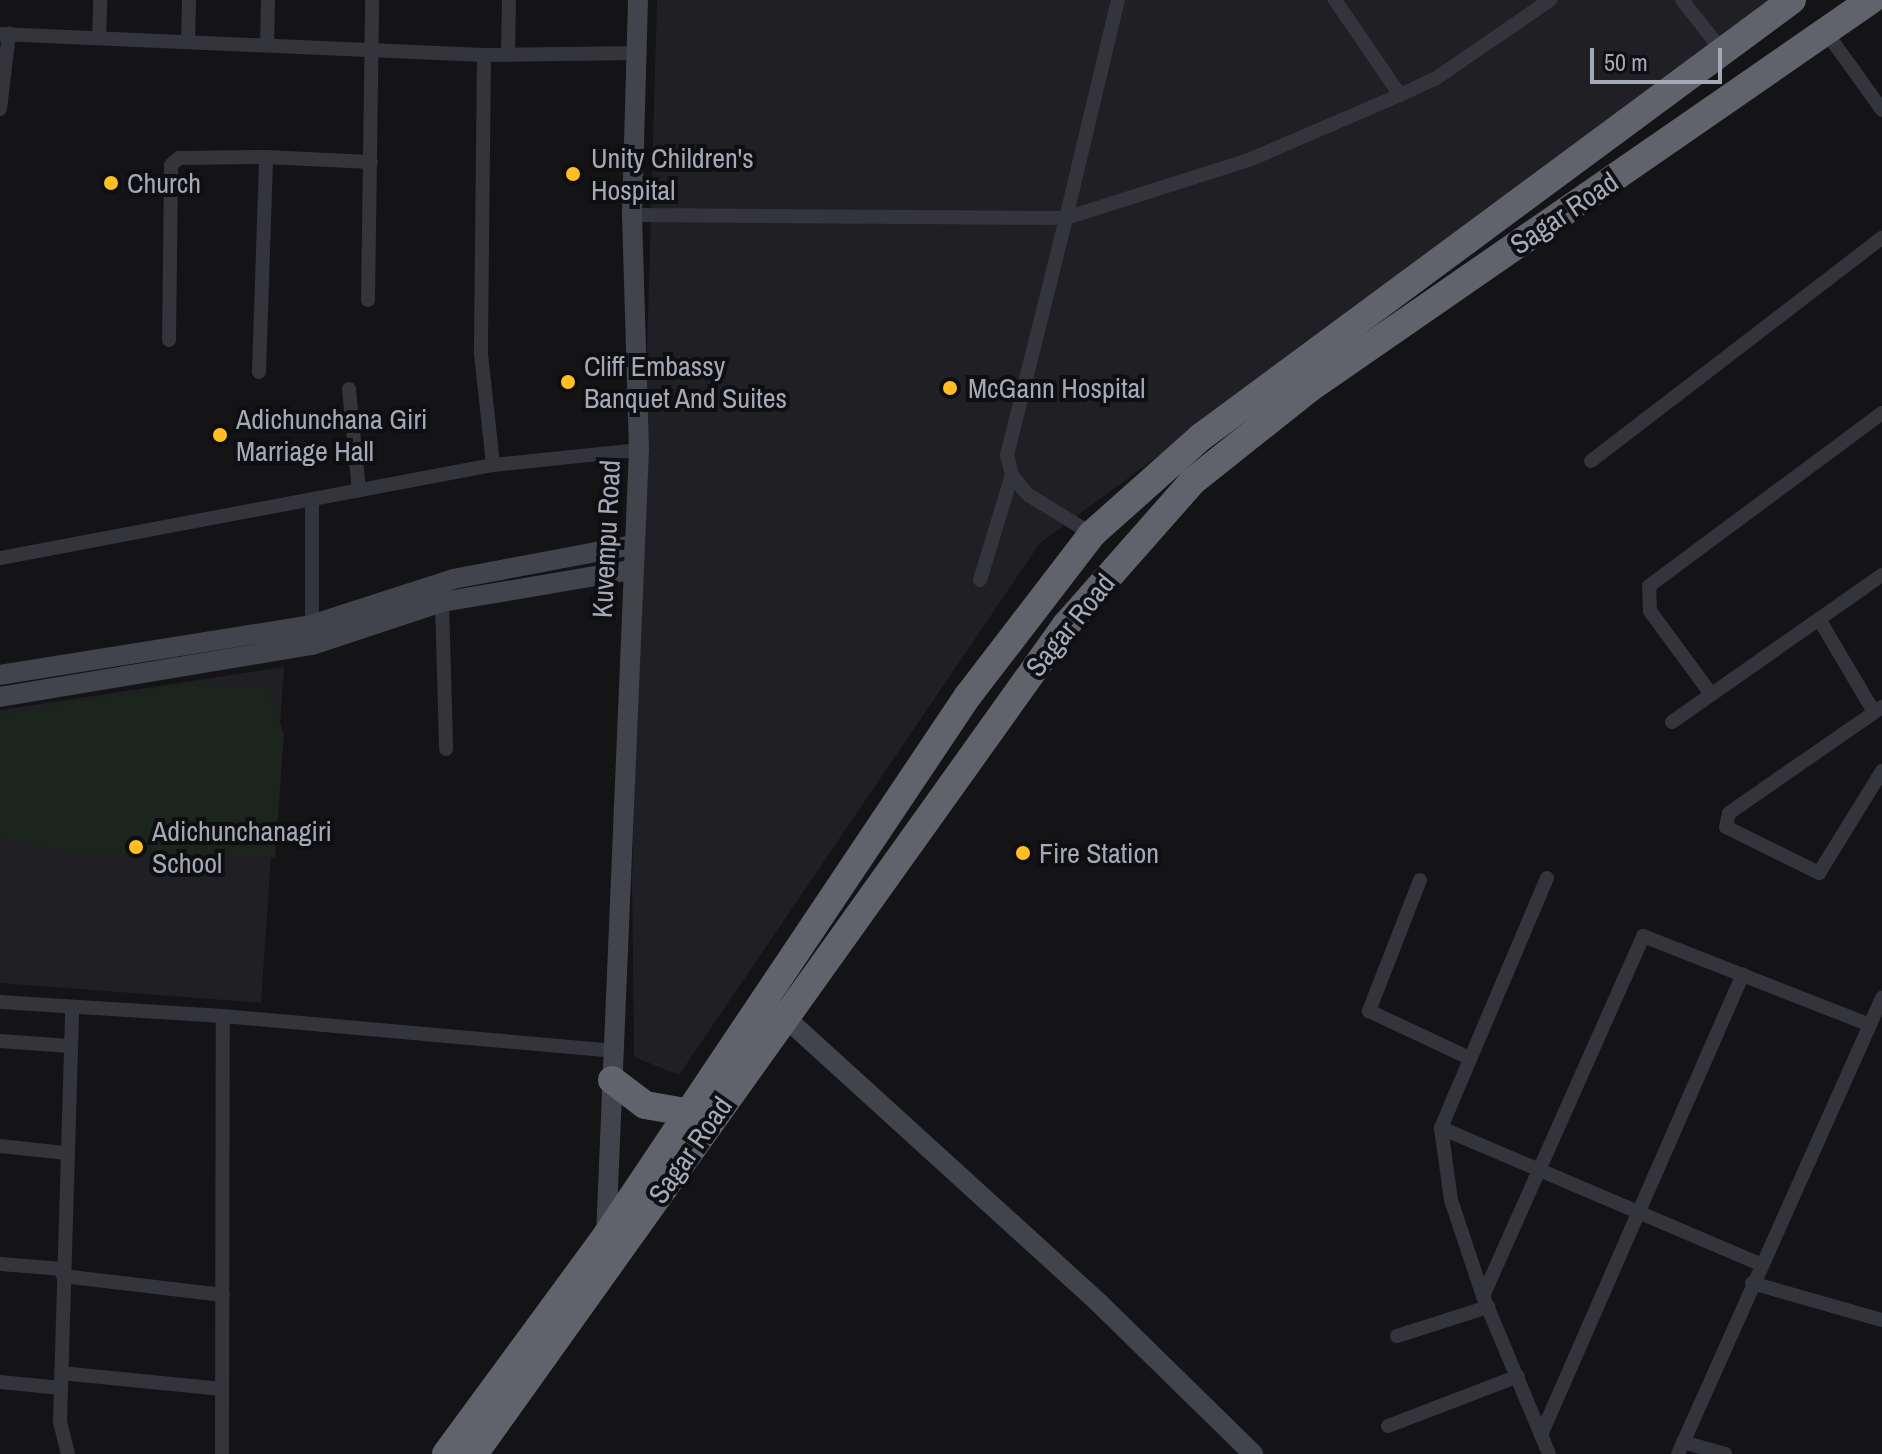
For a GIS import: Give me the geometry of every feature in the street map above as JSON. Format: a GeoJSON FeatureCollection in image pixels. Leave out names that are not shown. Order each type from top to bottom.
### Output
{"type":"FeatureCollection","features":[{"type":"Feature","properties":{"kind":"highway","name":"Sagar Road"},"geometry":{"type":"LineString","coordinates":[[474,1454],[608,1268],[967,697],[1092,534],[1201,437],[1792,0]]}},
{"type":"Feature","properties":{"kind":"highway","name":"Sagar Road"},"geometry":{"type":"LineString","coordinates":[[446,1454],[606,1236],[685,1112],[774,1007],[1066,625],[1193,481],[1310,388],[1871,0]]}},
{"type":"Feature","properties":{"kind":"highway"},"geometry":{"type":"LineString","coordinates":[[612,1080],[645,1105],[685,1112]]}},
{"type":"Feature","properties":{"kind":"main road","name":"Kuvempu Road"},"geometry":{"type":"LineString","coordinates":[[608,1268],[606,1236],[631,570],[639,450],[632,215],[638,0]]}},
{"type":"Feature","properties":{"kind":"main road"},"geometry":{"type":"LineString","coordinates":[[0,675],[312,635],[453,579],[633,545]]}},
{"type":"Feature","properties":{"kind":"main road"},"geometry":{"type":"LineString","coordinates":[[0,697],[312,635],[442,602],[631,570]]}},
{"type":"Feature","properties":{"kind":"main road"},"geometry":{"type":"LineString","coordinates":[[774,1007],[1099,1303],[1253,1454]]}},
{"type":"Feature","properties":{"kind":"street"},"geometry":{"type":"LineString","coordinates":[[99,38],[100,0]]}},
{"type":"Feature","properties":{"kind":"street"},"geometry":{"type":"LineString","coordinates":[[188,42],[189,0]]}},
{"type":"Feature","properties":{"kind":"street"},"geometry":{"type":"LineString","coordinates":[[267,45],[268,0]]}},
{"type":"Feature","properties":{"kind":"street"},"geometry":{"type":"LineString","coordinates":[[368,300],[372,0]]}},
{"type":"Feature","properties":{"kind":"street"},"geometry":{"type":"LineString","coordinates":[[508,55],[509,0]]}},
{"type":"Feature","properties":{"kind":"street"},"geometry":{"type":"LineString","coordinates":[[1092,534],[1027,494],[1012,475],[1007,455],[1118,0]]}},
{"type":"Feature","properties":{"kind":"street"},"geometry":{"type":"LineString","coordinates":[[1335,0],[1400,95]]}},
{"type":"Feature","properties":{"kind":"street"},"geometry":{"type":"LineString","coordinates":[[632,215],[1066,218],[1249,160],[1400,95],[1435,79],[1550,0]]}},
{"type":"Feature","properties":{"kind":"street"},"geometry":{"type":"LineString","coordinates":[[1682,0],[1724,53]]}},
{"type":"Feature","properties":{"kind":"street"},"geometry":{"type":"LineString","coordinates":[[1826,32],[1882,110]]}},
{"type":"Feature","properties":{"kind":"street"},"geometry":{"type":"LineString","coordinates":[[0,109],[4,34],[484,55],[638,53]]}},
{"type":"Feature","properties":{"kind":"street"},"geometry":{"type":"LineString","coordinates":[[484,55],[481,354],[493,465]]}},
{"type":"Feature","properties":{"kind":"street"},"geometry":{"type":"LineString","coordinates":[[169,340],[171,165],[179,158],[266,157],[371,162]]}},
{"type":"Feature","properties":{"kind":"street"},"geometry":{"type":"LineString","coordinates":[[259,372],[266,157]]}},
{"type":"Feature","properties":{"kind":"street"},"geometry":{"type":"LineString","coordinates":[[1591,461],[1882,238]]}},
{"type":"Feature","properties":{"kind":"street"},"geometry":{"type":"LineString","coordinates":[[349,389],[359,491]]}},
{"type":"Feature","properties":{"kind":"street"},"geometry":{"type":"LineString","coordinates":[[1711,694],[1650,611],[1649,586],[1882,413]]}},
{"type":"Feature","properties":{"kind":"street"},"geometry":{"type":"LineString","coordinates":[[0,558],[312,502],[493,465],[639,450]]}},
{"type":"Feature","properties":{"kind":"street"},"geometry":{"type":"LineString","coordinates":[[980,580],[1012,475]]}},
{"type":"Feature","properties":{"kind":"street"},"geometry":{"type":"LineString","coordinates":[[312,502],[312,635]]}},
{"type":"Feature","properties":{"kind":"street"},"geometry":{"type":"LineString","coordinates":[[1672,722],[1882,575]]}},
{"type":"Feature","properties":{"kind":"street"},"geometry":{"type":"LineString","coordinates":[[442,602],[446,749]]}},
{"type":"Feature","properties":{"kind":"street"},"geometry":{"type":"LineString","coordinates":[[1819,619],[1878,709],[1729,813],[1726,827],[1819,873],[1882,771]]}},
{"type":"Feature","properties":{"kind":"street"},"geometry":{"type":"LineString","coordinates":[[1547,878],[1467,1057],[1441,1128],[1451,1200],[1486,1301],[1549,1454]]}},
{"type":"Feature","properties":{"kind":"street"},"geometry":{"type":"LineString","coordinates":[[1420,880],[1369,1011],[1467,1057]]}},
{"type":"Feature","properties":{"kind":"street"},"geometry":{"type":"LineString","coordinates":[[1397,1336],[1486,1301],[1643,936],[1870,1025]]}},
{"type":"Feature","properties":{"kind":"street"},"geometry":{"type":"LineString","coordinates":[[1541,1435],[1743,974]]}},
{"type":"Feature","properties":{"kind":"street"},"geometry":{"type":"LineString","coordinates":[[1725,1454],[1680,1448],[1882,998]]}},
{"type":"Feature","properties":{"kind":"street"},"geometry":{"type":"LineString","coordinates":[[0,1002],[223,1016],[613,1051]]}},
{"type":"Feature","properties":{"kind":"street"},"geometry":{"type":"LineString","coordinates":[[68,1454],[61,1381],[65,1153],[72,1007]]}},
{"type":"Feature","properties":{"kind":"street"},"geometry":{"type":"LineString","coordinates":[[222,1454],[223,1016]]}},
{"type":"Feature","properties":{"kind":"street"},"geometry":{"type":"LineString","coordinates":[[0,1041],[70,1046]]}},
{"type":"Feature","properties":{"kind":"street"},"geometry":{"type":"LineString","coordinates":[[1441,1128],[1542,1168],[1760,1264]]}},
{"type":"Feature","properties":{"kind":"street"},"geometry":{"type":"LineString","coordinates":[[0,1146],[65,1153]]}},
{"type":"Feature","properties":{"kind":"street"},"geometry":{"type":"LineString","coordinates":[[0,1264],[223,1295]]}},
{"type":"Feature","properties":{"kind":"street"},"geometry":{"type":"LineString","coordinates":[[1752,1283],[1882,1320]]}},
{"type":"Feature","properties":{"kind":"street"},"geometry":{"type":"LineString","coordinates":[[1388,1426],[1518,1376]]}},
{"type":"Feature","properties":{"kind":"street"},"geometry":{"type":"LineString","coordinates":[[0,1382],[61,1381],[222,1389]]}},
{"type":"Feature","properties":{"kind":"shaded area","name":"McGann Hospital"},"geometry":{"type":"Polygon","coordinates":[[[657,0],[1778,0],[1040,543],[679,1075],[634,1057],[632,879],[657,0]]]}},
{"type":"Feature","properties":{"kind":"shaded area","name":"Adichunchanagiri School"},"geometry":{"type":"Polygon","coordinates":[[[284,667],[261,1003],[0,983],[0,710],[284,667]]]}},
{"type":"Feature","properties":{"kind":"shaded area"},"geometry":{"type":"Polygon","coordinates":[[[183,684],[266,685],[284,734],[275,857],[69,852],[0,838],[0,719],[9,713],[183,684]]]}},
{"type":"Feature","properties":{"kind":"place","name":"Unity Children's Hospital"},"geometry":{"type":"Point","coordinates":[573,174]}},
{"type":"Feature","properties":{"kind":"place","name":"Church"},"geometry":{"type":"Point","coordinates":[111,183]}},
{"type":"Feature","properties":{"kind":"place","name":"Cliff Embassy Banquet And Suites"},"geometry":{"type":"Point","coordinates":[568,382]}},
{"type":"Feature","properties":{"kind":"place","name":"McGann Hospital"},"geometry":{"type":"Point","coordinates":[950,388]}},
{"type":"Feature","properties":{"kind":"place","name":"Adichunchana Giri Marriage Hall"},"geometry":{"type":"Point","coordinates":[220,435]}},
{"type":"Feature","properties":{"kind":"place","name":"Adichunchanagiri School"},"geometry":{"type":"Point","coordinates":[136,847]}},
{"type":"Feature","properties":{"kind":"place","name":"Fire Station"},"geometry":{"type":"Point","coordinates":[1023,853]}}]}
